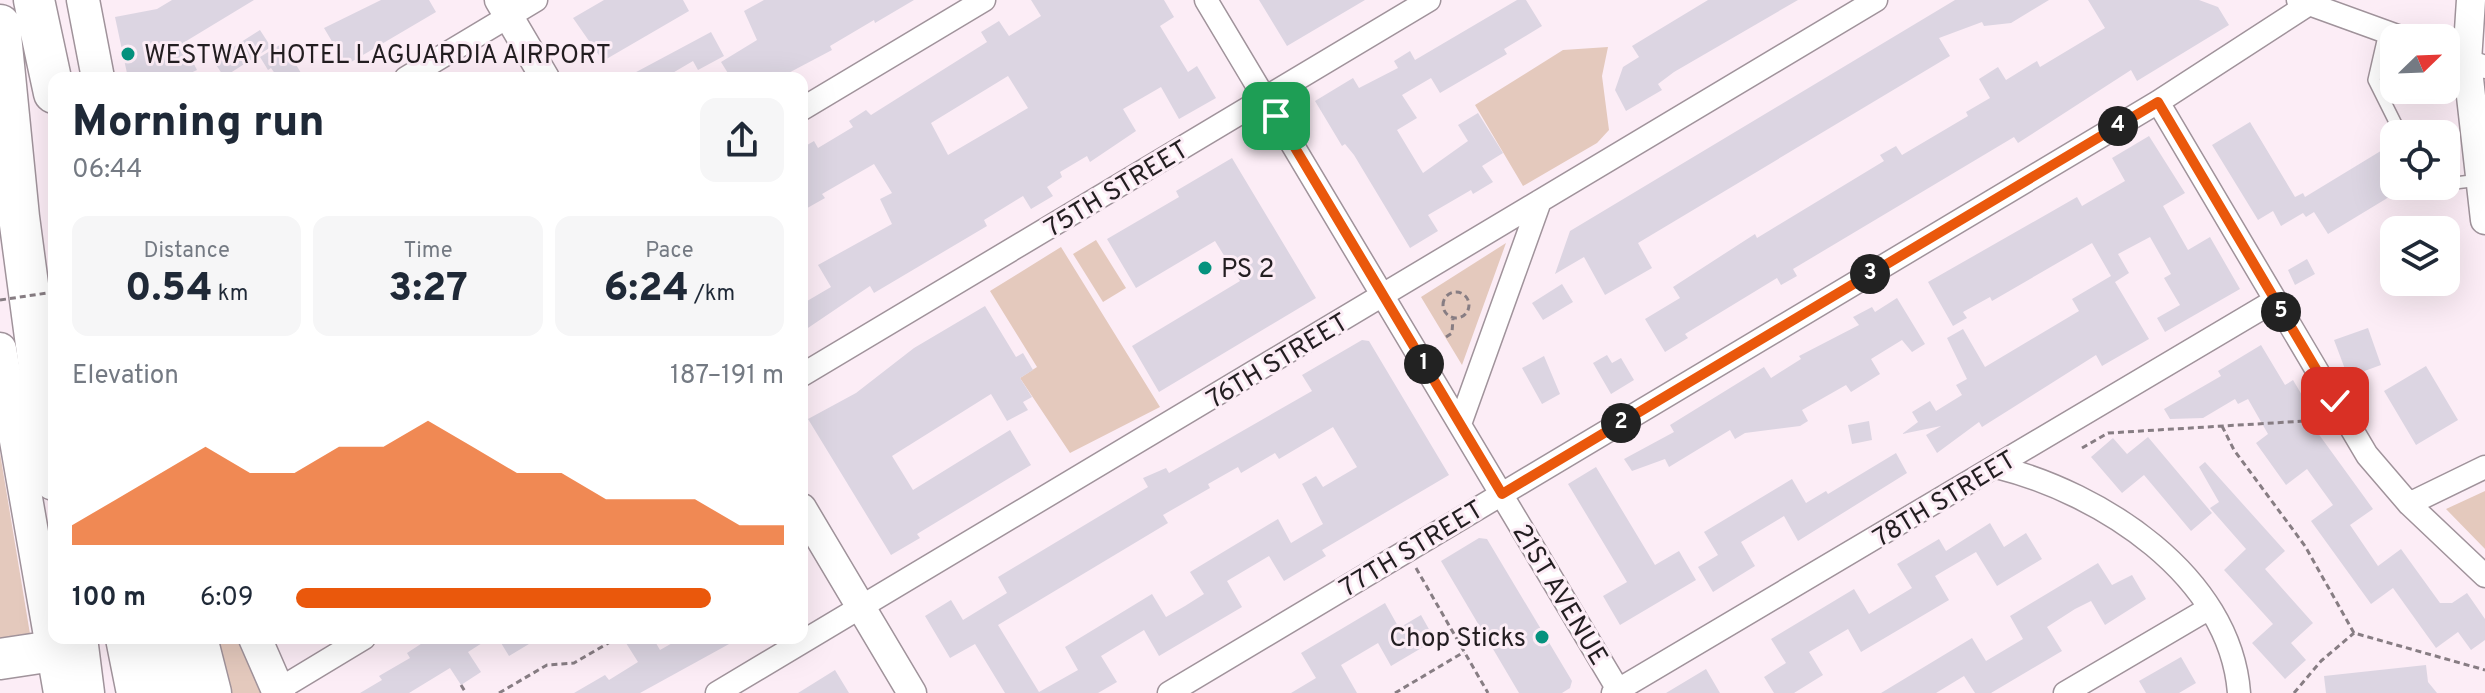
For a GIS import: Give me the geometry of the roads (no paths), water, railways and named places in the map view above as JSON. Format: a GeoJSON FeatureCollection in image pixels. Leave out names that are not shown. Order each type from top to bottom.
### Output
{"type":"FeatureCollection","features":[{"type":"Feature","properties":{"kind":"highway"},"geometry":{"type":"LineString","coordinates":[[34,0],[50,72]]}},
{"type":"Feature","properties":{"kind":"highway"},"geometry":{"type":"LineString","coordinates":[[0,15],[48,252]]}},
{"type":"Feature","properties":{"kind":"highway"},"geometry":{"type":"LineString","coordinates":[[0,25],[21,233],[48,435]]}},
{"type":"Feature","properties":{"kind":"highway"},"geometry":{"type":"LineString","coordinates":[[0,659],[65,644],[84,693]]}},
{"type":"Feature","properties":{"kind":"highway"},"geometry":{"type":"LineString","coordinates":[[127,644],[137,693]]}},
{"type":"Feature","properties":{"kind":"highway"},"geometry":{"type":"LineString","coordinates":[[166,644],[176,693]]}},
{"type":"Feature","properties":{"kind":"highway"},"geometry":{"type":"LineString","coordinates":[[199,644],[211,693]]}},
{"type":"Feature","properties":{"kind":"main road"},"geometry":{"type":"LineString","coordinates":[[85,1],[97,72]]}},
{"type":"Feature","properties":{"kind":"main road"},"geometry":{"type":"LineString","coordinates":[[0,349],[48,567]]}},
{"type":"Feature","properties":{"kind":"main road"},"geometry":{"type":"LineString","coordinates":[[60,693],[65,644]]}},
{"type":"Feature","properties":{"kind":"main road"},"geometry":{"type":"LineString","coordinates":[[258,644],[278,691]]}},
{"type":"Feature","properties":{"kind":"street"},"geometry":{"type":"LineString","coordinates":[[414,72],[504,8],[536,0]]}},
{"type":"Feature","properties":{"kind":"street"},"geometry":{"type":"LineString","coordinates":[[808,105],[984,0]]}},
{"type":"Feature","properties":{"kind":"street","name":"21ST AVENUE"},"geometry":{"type":"LineString","coordinates":[[1206,0],[1617,692]]}},
{"type":"Feature","properties":{"kind":"street","name":"75TH STREET"},"geometry":{"type":"LineString","coordinates":[[808,371],[1429,0]]}},
{"type":"Feature","properties":{"kind":"street","name":"76TH STREET"},"geometry":{"type":"LineString","coordinates":[[808,639],[1876,0]]}},
{"type":"Feature","properties":{"kind":"street"},"geometry":{"type":"LineString","coordinates":[[2471,0],[2466,61],[2485,220]]}},
{"type":"Feature","properties":{"kind":"street"},"geometry":{"type":"LineString","coordinates":[[2304,2],[2380,30]]}},
{"type":"Feature","properties":{"kind":"street","name":"77TH STREET"},"geometry":{"type":"LineString","coordinates":[[1169,693],[2158,102],[2304,2]]}},
{"type":"Feature","properties":{"kind":"street"},"geometry":{"type":"LineString","coordinates":[[504,8],[541,72]]}},
{"type":"Feature","properties":{"kind":"street"},"geometry":{"type":"LineString","coordinates":[[2158,102],[2367,455],[2409,504],[2485,576]]}},
{"type":"Feature","properties":{"kind":"street"},"geometry":{"type":"LineString","coordinates":[[1460,424],[1540,201]]}},
{"type":"Feature","properties":{"kind":"street","name":"78TH STREET"},"geometry":{"type":"LineString","coordinates":[[1617,692],[2274,301]]}},
{"type":"Feature","properties":{"kind":"street"},"geometry":{"type":"LineString","coordinates":[[1997,467],[2032,475],[2119,520],[2171,558],[2208,609],[2227,644],[2239,693]]}},
{"type":"Feature","properties":{"kind":"street"},"geometry":{"type":"LineString","coordinates":[[2409,504],[2485,467]]}},
{"type":"Feature","properties":{"kind":"street"},"geometry":{"type":"LineString","coordinates":[[808,518],[912,693]]}},
{"type":"Feature","properties":{"kind":"street"},"geometry":{"type":"LineString","coordinates":[[2065,693],[2208,609]]}},
{"type":"Feature","properties":{"kind":"street"},"geometry":{"type":"LineString","coordinates":[[278,691],[354,644]]}},
{"type":"Feature","properties":{"kind":"street","name":"76TH STREET"},"geometry":{"type":"LineString","coordinates":[[717,693],[799,644]]}},
{"type":"Feature","properties":{"kind":"lane"},"geometry":{"type":"LineString","coordinates":[[2380,66],[2374,80],[2380,92]]}},
{"type":"Feature","properties":{"kind":"lane"},"geometry":{"type":"LineString","coordinates":[[2460,182],[2480,180]]}},
{"type":"Feature","properties":{"kind":"place","name":"WESTWAY HOTEL LAGUARDIA AIRPORT"},"geometry":{"type":"Point","coordinates":[128,54]}},
{"type":"Feature","properties":{"kind":"place","name":"PS 2"},"geometry":{"type":"Point","coordinates":[1205,268]}},
{"type":"Feature","properties":{"kind":"place","name":"Chop Sticks"},"geometry":{"type":"Point","coordinates":[1542,637]}}]}
